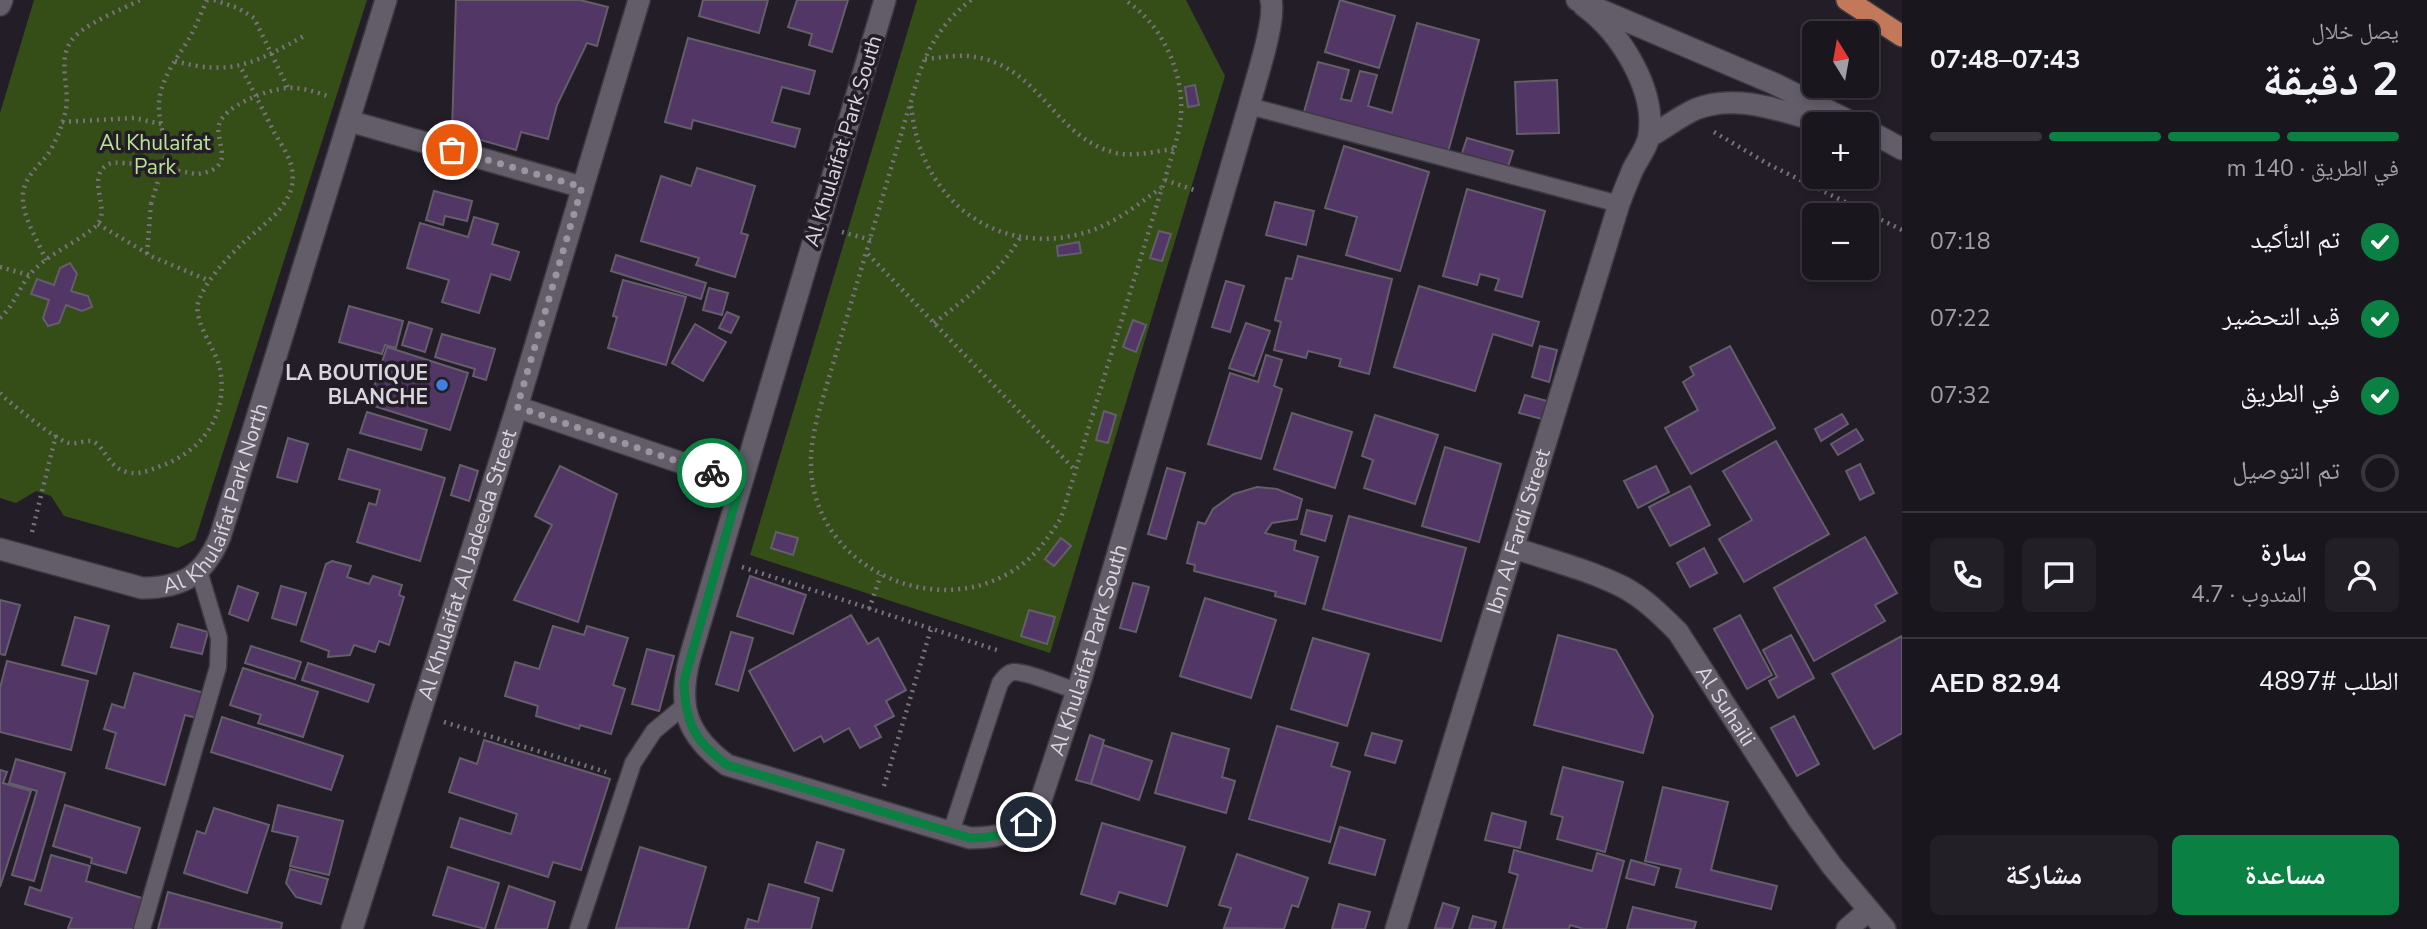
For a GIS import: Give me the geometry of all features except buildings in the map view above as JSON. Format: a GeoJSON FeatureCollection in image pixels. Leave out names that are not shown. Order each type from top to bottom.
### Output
{"type":"FeatureCollection","features":[{"type":"Feature","properties":{"kind":"highway"},"geometry":{"type":"LineString","coordinates":[[1847,0],[1902,36]]}},
{"type":"Feature","properties":{"kind":"street"},"geometry":{"type":"LineString","coordinates":[[0,5],[2,0]]}},
{"type":"Feature","properties":{"kind":"street","name":"Al Khulaifat Park North"},"geometry":{"type":"LineString","coordinates":[[0,549],[142,589],[162,588],[182,582],[199,571],[212,555],[220,537],[386,0]]}},
{"type":"Feature","properties":{"kind":"street","name":"Al Khulaifat Al Jadeeda Street"},"geometry":{"type":"LineString","coordinates":[[352,929],[517,407],[639,0]]}},
{"type":"Feature","properties":{"kind":"street","name":"Al Khulaifat Park South"},"geometry":{"type":"LineString","coordinates":[[885,0],[718,559],[684,681],[684,706],[692,730],[707,750],[727,765],[970,838],[990,838],[1010,833],[1026,822],[1039,807],[1077,691],[1248,106],[1269,26],[1271,0]]}},
{"type":"Feature","properties":{"kind":"street"},"geometry":{"type":"LineString","coordinates":[[1576,0],[1776,84],[1832,112]]}},
{"type":"Feature","properties":{"kind":"street"},"geometry":{"type":"LineString","coordinates":[[1576,0],[1597,16],[1616,36],[1631,59],[1645,96],[1650,137],[1696,109],[1720,103],[1760,105],[1802,117]]}},
{"type":"Feature","properties":{"kind":"street"},"geometry":{"type":"LineString","coordinates":[[351,113],[582,187]]}},
{"type":"Feature","properties":{"kind":"street","name":"Ibn Al Fardi Street"},"geometry":{"type":"LineString","coordinates":[[1396,929],[1619,204],[1650,137]]}},
{"type":"Feature","properties":{"kind":"street"},"geometry":{"type":"LineString","coordinates":[[1879,138],[1896,145]]}},
{"type":"Feature","properties":{"kind":"street"},"geometry":{"type":"LineString","coordinates":[[517,407],[741,482]]}},
{"type":"Feature","properties":{"kind":"street","name":"Al Suhaili"},"geometry":{"type":"LineString","coordinates":[[1514,548],[1592,574],[1624,588],[1653,608],[1678,632],[1799,820],[1832,866],[1885,929]]}},
{"type":"Feature","properties":{"kind":"street"},"geometry":{"type":"LineString","coordinates":[[1847,929],[1869,910]]}},
{"type":"Feature","properties":{"kind":"lane"},"geometry":{"type":"LineString","coordinates":[[1248,106],[1619,204]]}},
{"type":"Feature","properties":{"kind":"lane"},"geometry":{"type":"LineString","coordinates":[[142,929],[218,667],[219,638],[199,571]]}},
{"type":"Feature","properties":{"kind":"lane"},"geometry":{"type":"LineString","coordinates":[[951,832],[1000,682],[1006,675],[1013,672],[1023,674],[1077,691]]}},
{"type":"Feature","properties":{"kind":"lane"},"geometry":{"type":"LineString","coordinates":[[578,929],[632,764],[654,731],[684,706]]}},
{"type":"Feature","properties":{"kind":"path"},"geometry":{"type":"LineString","coordinates":[[46,260],[24,207],[23,196],[30,173],[51,149],[66,109],[64,59],[72,40],[79,32],[140,0]]}},
{"type":"Feature","properties":{"kind":"path"},"geometry":{"type":"LineString","coordinates":[[147,254],[151,204],[165,158],[165,136],[159,105],[161,90],[207,0]]}},
{"type":"Feature","properties":{"kind":"path"},"geometry":{"type":"LineString","coordinates":[[214,0],[238,8],[254,18],[288,88]]}},
{"type":"Feature","properties":{"kind":"path"},"geometry":{"type":"LineString","coordinates":[[971,0],[939,31],[925,58],[812,442],[814,491],[822,514],[835,536],[870,570],[916,588],[941,591],[989,583],[1011,572],[1031,557],[1048,539],[1061,518],[1076,470],[1165,180],[1181,117],[1177,74],[1160,35],[1146,18],[1125,0]]}},
{"type":"Feature","properties":{"kind":"path"},"geometry":{"type":"LineString","coordinates":[[175,61],[207,68],[240,66],[306,35]]}},
{"type":"Feature","properties":{"kind":"path"},"geometry":{"type":"LineString","coordinates":[[925,58],[967,56],[1001,66],[1019,75],[1069,128],[1102,149],[1119,154],[1174,149]]}},
{"type":"Feature","properties":{"kind":"path"},"geometry":{"type":"LineString","coordinates":[[0,393],[3,400],[57,435],[73,444],[90,441],[97,444],[107,460],[117,468],[137,473],[166,465],[183,456],[209,433],[219,407],[221,373],[216,354],[200,324],[197,307],[200,298],[237,249],[280,211],[292,185],[291,164],[240,66]]}},
{"type":"Feature","properties":{"kind":"path"},"geometry":{"type":"LineString","coordinates":[[0,318],[13,303],[29,275],[46,260],[98,225],[102,211],[97,180],[105,166],[119,162],[196,174],[206,173],[220,163],[222,155],[218,128],[227,111],[273,90],[307,90],[351,113]]}},
{"type":"Feature","properties":{"kind":"path"},"geometry":{"type":"LineString","coordinates":[[910,102],[922,152],[947,195],[965,213],[1008,236],[1056,239],[1098,228],[1162,187]]}},
{"type":"Feature","properties":{"kind":"path"},"geometry":{"type":"LineString","coordinates":[[1696,109],[1713,131],[1727,141],[1902,230]]}},
{"type":"Feature","properties":{"kind":"path"},"geometry":{"type":"LineString","coordinates":[[62,122],[134,118],[161,124]]}},
{"type":"Feature","properties":{"kind":"path"},"geometry":{"type":"LineString","coordinates":[[1165,180],[1221,199]]}},
{"type":"Feature","properties":{"kind":"path"},"geometry":{"type":"LineString","coordinates":[[98,225],[147,254],[211,281]]}},
{"type":"Feature","properties":{"kind":"path"},"geometry":{"type":"LineString","coordinates":[[934,323],[984,284],[1004,262],[1020,237]]}},
{"type":"Feature","properties":{"kind":"path"},"geometry":{"type":"LineString","coordinates":[[867,254],[1076,470]]}},
{"type":"Feature","properties":{"kind":"path"},"geometry":{"type":"LineString","coordinates":[[0,267],[29,275]]}},
{"type":"Feature","properties":{"kind":"path"},"geometry":{"type":"LineString","coordinates":[[25,557],[57,435]]}},
{"type":"Feature","properties":{"kind":"path"},"geometry":{"type":"LineString","coordinates":[[718,559],[1007,654]]}},
{"type":"Feature","properties":{"kind":"path"},"geometry":{"type":"LineString","coordinates":[[869,609],[881,575]]}},
{"type":"Feature","properties":{"kind":"path"},"geometry":{"type":"LineString","coordinates":[[877,810],[931,629]]}},
{"type":"Feature","properties":{"kind":"path"},"geometry":{"type":"LineString","coordinates":[[420,714],[628,779]]}},
{"type":"Feature","properties":{"kind":"green space","name":"Al Khulaifat Park"},"geometry":{"type":"Polygon","coordinates":[[[34,0],[367,0],[195,540],[178,548],[64,516],[51,496],[36,491],[16,503],[0,498],[0,113],[34,0]]]}},
{"type":"Feature","properties":{"kind":"green space"},"geometry":{"type":"Polygon","coordinates":[[[917,0],[1186,0],[1225,76],[1050,653],[750,555],[917,0]]]}},
{"type":"Feature","properties":{"kind":"way so far"},"geometry":{"type":"LineString","coordinates":[[452,150],[582,187],[517,407],[712,473]]}},
{"type":"Feature","properties":{"kind":"place","name":"LA BOUTIQUE BLANCHE"},"geometry":{"type":"Point","coordinates":[442,385]}},
{"type":"Feature","properties":{"kind":"route"},"geometry":{"type":"LineString","coordinates":[[712,473],[741,482],[684,681],[684,706],[692,730],[707,750],[727,765],[970,838],[990,838],[1010,833],[1026,822]]}}]}
